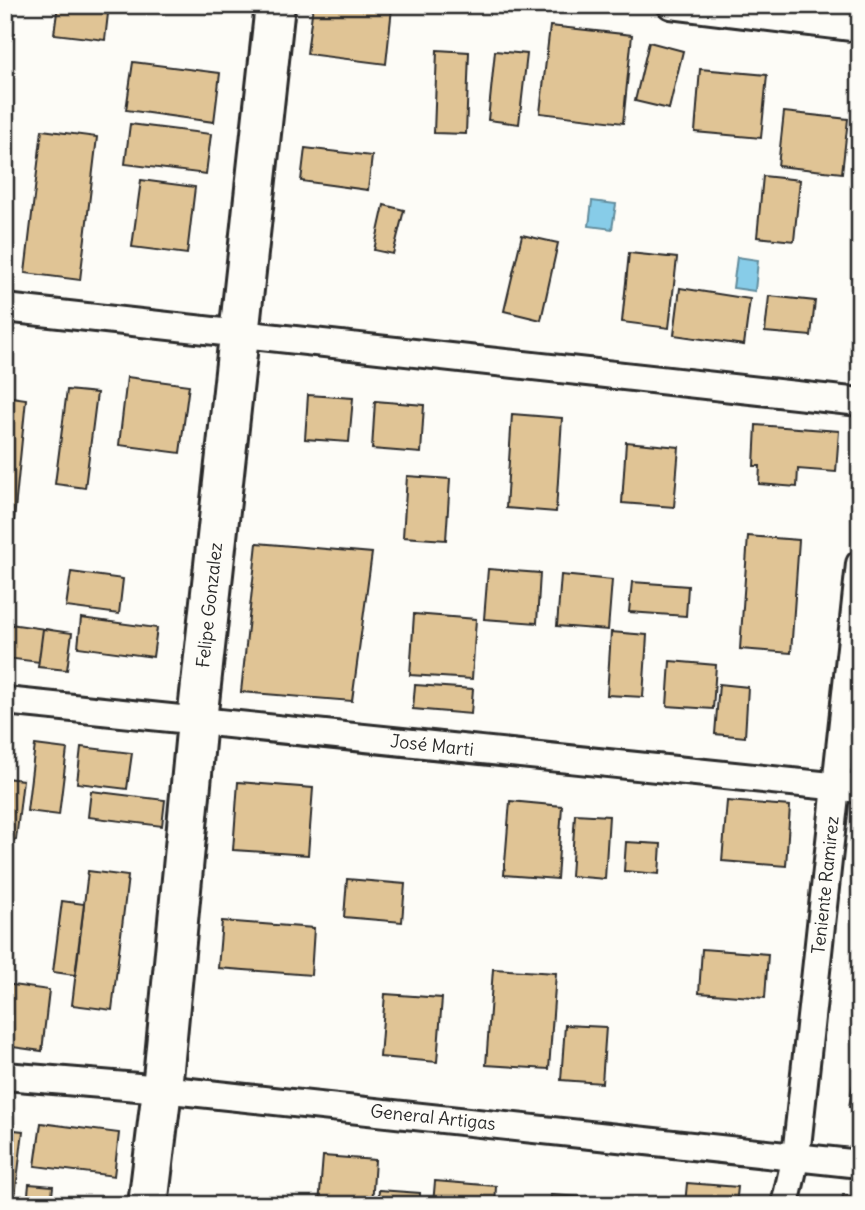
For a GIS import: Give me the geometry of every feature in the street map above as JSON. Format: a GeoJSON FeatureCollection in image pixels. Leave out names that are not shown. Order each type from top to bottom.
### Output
{"type":"FeatureCollection","features":[{"type":"Feature","properties":{"kind":"street","name":"Felipe Gonzalez"},"geometry":{"type":"LineString","coordinates":[[148,1205],[162,1089],[197,721],[275,5]]}},
{"type":"Feature","properties":{"kind":"street"},"geometry":{"type":"LineString","coordinates":[[671,5],[860,28]]}},
{"type":"Feature","properties":{"kind":"street"},"geometry":{"type":"LineString","coordinates":[[5,308],[860,402]]}},
{"type":"Feature","properties":{"kind":"street","name":"Teniente Ramirez"},"geometry":{"type":"LineString","coordinates":[[785,1205],[796,1156],[848,788],[860,564]]}},
{"type":"Feature","properties":{"kind":"street","name":"José Marti"},"geometry":{"type":"LineString","coordinates":[[5,701],[848,788]]}},
{"type":"Feature","properties":{"kind":"street","name":"General Artigas"},"geometry":{"type":"LineString","coordinates":[[5,1076],[162,1089],[860,1164]]}},
{"type":"Feature","properties":{"kind":"water"},"geometry":{"type":"Polygon","coordinates":[[[592,201],[616,204],[612,229],[589,226],[592,201]]]}},
{"type":"Feature","properties":{"kind":"water"},"geometry":{"type":"Polygon","coordinates":[[[737,257],[758,260],[755,291],[733,288],[737,257]]]}},
{"type":"Feature","properties":{"kind":"building"},"geometry":{"type":"Polygon","coordinates":[[[58,5],[109,5],[105,40],[54,34],[58,5]]]}},
{"type":"Feature","properties":{"kind":"building"},"geometry":{"type":"Polygon","coordinates":[[[313,5],[371,5],[392,8],[386,64],[307,54],[313,5]]]}},
{"type":"Feature","properties":{"kind":"building"},"geometry":{"type":"Polygon","coordinates":[[[550,26],[632,35],[623,123],[540,113],[550,26]]]}},
{"type":"Feature","properties":{"kind":"building"},"geometry":{"type":"Polygon","coordinates":[[[649,42],[683,51],[669,109],[635,101],[649,42]]]}},
{"type":"Feature","properties":{"kind":"building"},"geometry":{"type":"Polygon","coordinates":[[[437,50],[469,52],[466,134],[434,133],[437,50]]]}},
{"type":"Feature","properties":{"kind":"building"},"geometry":{"type":"Polygon","coordinates":[[[495,51],[527,54],[519,124],[488,120],[495,51]]]}},
{"type":"Feature","properties":{"kind":"building"},"geometry":{"type":"Polygon","coordinates":[[[133,62],[220,73],[214,122],[126,110],[133,62]]]}},
{"type":"Feature","properties":{"kind":"building"},"geometry":{"type":"Polygon","coordinates":[[[700,69],[767,75],[761,138],[695,132],[700,69]]]}},
{"type":"Feature","properties":{"kind":"building"},"geometry":{"type":"Polygon","coordinates":[[[784,112],[848,119],[842,173],[778,166],[784,112]]]}},
{"type":"Feature","properties":{"kind":"building"},"geometry":{"type":"Polygon","coordinates":[[[130,124],[211,134],[206,174],[125,164],[130,124]]]}},
{"type":"Feature","properties":{"kind":"building"},"geometry":{"type":"Polygon","coordinates":[[[42,130],[97,137],[80,280],[25,273],[42,130]]]}},
{"type":"Feature","properties":{"kind":"building"},"geometry":{"type":"Polygon","coordinates":[[[305,148],[372,156],[368,190],[301,181],[305,148]]]}},
{"type":"Feature","properties":{"kind":"building"},"geometry":{"type":"Polygon","coordinates":[[[763,176],[800,180],[794,241],[757,237],[763,176]]]}},
{"type":"Feature","properties":{"kind":"building"},"geometry":{"type":"Polygon","coordinates":[[[141,180],[195,187],[187,254],[132,247],[141,180]]]}},
{"type":"Feature","properties":{"kind":"building"},"geometry":{"type":"Polygon","coordinates":[[[384,205],[404,210],[393,254],[374,250],[384,205]]]}},
{"type":"Feature","properties":{"kind":"building"},"geometry":{"type":"Polygon","coordinates":[[[522,235],[558,243],[541,320],[504,311],[522,235]]]}},
{"type":"Feature","properties":{"kind":"building"},"geometry":{"type":"Polygon","coordinates":[[[629,253],[677,258],[669,328],[622,322],[629,253]]]}},
{"type":"Feature","properties":{"kind":"building"},"geometry":{"type":"Polygon","coordinates":[[[680,288],[750,299],[744,345],[674,335],[680,288]]]}},
{"type":"Feature","properties":{"kind":"building"},"geometry":{"type":"Polygon","coordinates":[[[769,296],[815,301],[811,336],[765,332],[769,296]]]}},
{"type":"Feature","properties":{"kind":"building"},"geometry":{"type":"Polygon","coordinates":[[[127,377],[189,385],[180,453],[119,445],[127,377]]]}},
{"type":"Feature","properties":{"kind":"building"},"geometry":{"type":"Polygon","coordinates":[[[67,390],[97,393],[85,488],[55,484],[67,390]]]}},
{"type":"Feature","properties":{"kind":"building"},"geometry":{"type":"Polygon","coordinates":[[[308,395],[353,398],[349,442],[305,439],[308,395]]]}},
{"type":"Feature","properties":{"kind":"building"},"geometry":{"type":"Polygon","coordinates":[[[5,396],[26,399],[14,520],[5,519],[5,396]]]}},
{"type":"Feature","properties":{"kind":"building"},"geometry":{"type":"Polygon","coordinates":[[[375,401],[424,405],[421,453],[372,449],[375,401]]]}},
{"type":"Feature","properties":{"kind":"building"},"geometry":{"type":"Polygon","coordinates":[[[512,414],[562,418],[556,512],[506,508],[512,414]]]}},
{"type":"Feature","properties":{"kind":"building"},"geometry":{"type":"Polygon","coordinates":[[[756,425],[839,431],[836,472],[798,469],[797,487],[759,484],[760,466],[754,466],[756,425]]]}},
{"type":"Feature","properties":{"kind":"building"},"geometry":{"type":"Polygon","coordinates":[[[626,442],[679,447],[674,507],[622,503],[626,442]]]}},
{"type":"Feature","properties":{"kind":"building"},"geometry":{"type":"Polygon","coordinates":[[[407,476],[450,479],[446,540],[403,537],[407,476]]]}},
{"type":"Feature","properties":{"kind":"building"},"geometry":{"type":"Polygon","coordinates":[[[748,536],[799,540],[791,653],[740,649],[748,536]]]}},
{"type":"Feature","properties":{"kind":"building"},"geometry":{"type":"Polygon","coordinates":[[[257,543],[372,553],[352,701],[241,692],[257,543]]]}},
{"type":"Feature","properties":{"kind":"building"},"geometry":{"type":"Polygon","coordinates":[[[488,569],[540,573],[537,623],[484,619],[488,569]]]}},
{"type":"Feature","properties":{"kind":"building"},"geometry":{"type":"Polygon","coordinates":[[[71,572],[123,579],[119,614],[66,607],[71,572]]]}},
{"type":"Feature","properties":{"kind":"building"},"geometry":{"type":"Polygon","coordinates":[[[561,575],[612,580],[608,630],[557,626],[561,575]]]}},
{"type":"Feature","properties":{"kind":"building"},"geometry":{"type":"Polygon","coordinates":[[[632,582],[688,586],[686,616],[629,612],[632,582]]]}},
{"type":"Feature","properties":{"kind":"building"},"geometry":{"type":"Polygon","coordinates":[[[414,614],[476,619],[472,679],[410,675],[414,614]]]}},
{"type":"Feature","properties":{"kind":"building"},"geometry":{"type":"Polygon","coordinates":[[[81,618],[157,628],[153,657],[78,647],[81,618]]]}},
{"type":"Feature","properties":{"kind":"building"},"geometry":{"type":"Polygon","coordinates":[[[10,624],[52,630],[48,663],[5,658],[10,624]]]}},
{"type":"Feature","properties":{"kind":"building"},"geometry":{"type":"Polygon","coordinates":[[[43,629],[72,633],[67,670],[38,667],[43,629]]]}},
{"type":"Feature","properties":{"kind":"building"},"geometry":{"type":"Polygon","coordinates":[[[611,632],[647,635],[643,697],[607,695],[611,632]]]}},
{"type":"Feature","properties":{"kind":"building"},"geometry":{"type":"Polygon","coordinates":[[[670,661],[716,665],[713,709],[667,706],[670,661]]]}},
{"type":"Feature","properties":{"kind":"building"},"geometry":{"type":"Polygon","coordinates":[[[719,684],[748,687],[745,737],[715,734],[719,684]]]}},
{"type":"Feature","properties":{"kind":"building"},"geometry":{"type":"Polygon","coordinates":[[[415,685],[473,689],[471,714],[413,709],[415,685]]]}},
{"type":"Feature","properties":{"kind":"building"},"geometry":{"type":"Polygon","coordinates":[[[35,745],[67,749],[59,815],[27,811],[35,745]]]}},
{"type":"Feature","properties":{"kind":"building"},"geometry":{"type":"Polygon","coordinates":[[[81,747],[132,753],[127,789],[77,783],[81,747]]]}},
{"type":"Feature","properties":{"kind":"building"},"geometry":{"type":"Polygon","coordinates":[[[5,778],[23,780],[16,840],[5,839],[5,778]]]}},
{"type":"Feature","properties":{"kind":"building"},"geometry":{"type":"Polygon","coordinates":[[[238,782],[313,788],[308,855],[233,850],[238,782]]]}},
{"type":"Feature","properties":{"kind":"building"},"geometry":{"type":"Polygon","coordinates":[[[91,791],[165,800],[162,826],[88,817],[91,791]]]}},
{"type":"Feature","properties":{"kind":"building"},"geometry":{"type":"Polygon","coordinates":[[[510,801],[562,806],[557,879],[504,875],[510,801]]]}},
{"type":"Feature","properties":{"kind":"building"},"geometry":{"type":"Polygon","coordinates":[[[727,801],[790,806],[786,866],[722,861],[727,801]]]}},
{"type":"Feature","properties":{"kind":"building"},"geometry":{"type":"Polygon","coordinates":[[[575,814],[609,816],[605,879],[571,876],[575,814]]]}},
{"type":"Feature","properties":{"kind":"building"},"geometry":{"type":"Polygon","coordinates":[[[626,842],[661,844],[659,874],[624,871],[626,842]]]}},
{"type":"Feature","properties":{"kind":"building"},"geometry":{"type":"Polygon","coordinates":[[[88,871],[128,876],[112,1010],[72,1005],[88,871]]]}},
{"type":"Feature","properties":{"kind":"building"},"geometry":{"type":"Polygon","coordinates":[[[347,879],[405,884],[402,922],[344,917],[347,879]]]}},
{"type":"Feature","properties":{"kind":"building"},"geometry":{"type":"Polygon","coordinates":[[[62,901],[84,904],[75,975],[53,972],[62,901]]]}},
{"type":"Feature","properties":{"kind":"building"},"geometry":{"type":"Polygon","coordinates":[[[222,921],[314,928],[311,975],[218,968],[222,921]]]}},
{"type":"Feature","properties":{"kind":"building"},"geometry":{"type":"Polygon","coordinates":[[[702,949],[768,954],[765,998],[699,993],[702,949]]]}},
{"type":"Feature","properties":{"kind":"building"},"geometry":{"type":"Polygon","coordinates":[[[493,969],[556,973],[549,1069],[486,1065],[493,969]]]}},
{"type":"Feature","properties":{"kind":"building"},"geometry":{"type":"Polygon","coordinates":[[[5,984],[49,990],[42,1051],[5,1046],[5,984]]]}},
{"type":"Feature","properties":{"kind":"building"},"geometry":{"type":"Polygon","coordinates":[[[385,994],[442,998],[437,1062],[380,1057],[385,994]]]}},
{"type":"Feature","properties":{"kind":"building"},"geometry":{"type":"Polygon","coordinates":[[[565,1025],[606,1027],[602,1083],[561,1080],[565,1025]]]}},
{"type":"Feature","properties":{"kind":"building"},"geometry":{"type":"Polygon","coordinates":[[[860,1044],[860,1109],[849,1107],[860,1044]]]}},
{"type":"Feature","properties":{"kind":"building"},"geometry":{"type":"Polygon","coordinates":[[[41,1123],[119,1133],[114,1176],[35,1166],[41,1123]]]}},
{"type":"Feature","properties":{"kind":"building"},"geometry":{"type":"Polygon","coordinates":[[[5,1129],[23,1131],[14,1205],[5,1205],[5,1129]]]}},
{"type":"Feature","properties":{"kind":"building"},"geometry":{"type":"Polygon","coordinates":[[[323,1156],[375,1160],[372,1205],[319,1205],[323,1156]]]}},
{"type":"Feature","properties":{"kind":"building"},"geometry":{"type":"Polygon","coordinates":[[[435,1181],[496,1186],[495,1205],[433,1205],[435,1181]]]}},
{"type":"Feature","properties":{"kind":"building"},"geometry":{"type":"Polygon","coordinates":[[[687,1183],[738,1187],[736,1205],[685,1205],[687,1183]]]}},
{"type":"Feature","properties":{"kind":"building"},"geometry":{"type":"Polygon","coordinates":[[[29,1184],[53,1186],[51,1205],[27,1205],[29,1184]]]}},
{"type":"Feature","properties":{"kind":"building"},"geometry":{"type":"Polygon","coordinates":[[[379,1190],[420,1193],[420,1205],[378,1205],[379,1190]]]}},
{"type":"Feature","properties":{"kind":"building"},"geometry":{"type":"Polygon","coordinates":[[[551,1195],[596,1198],[595,1205],[550,1205],[551,1195]]]}},
{"type":"Feature","properties":{"kind":"building"},"geometry":{"type":"Polygon","coordinates":[[[843,1195],[860,1197],[860,1205],[841,1205],[843,1195]]]}}]}
